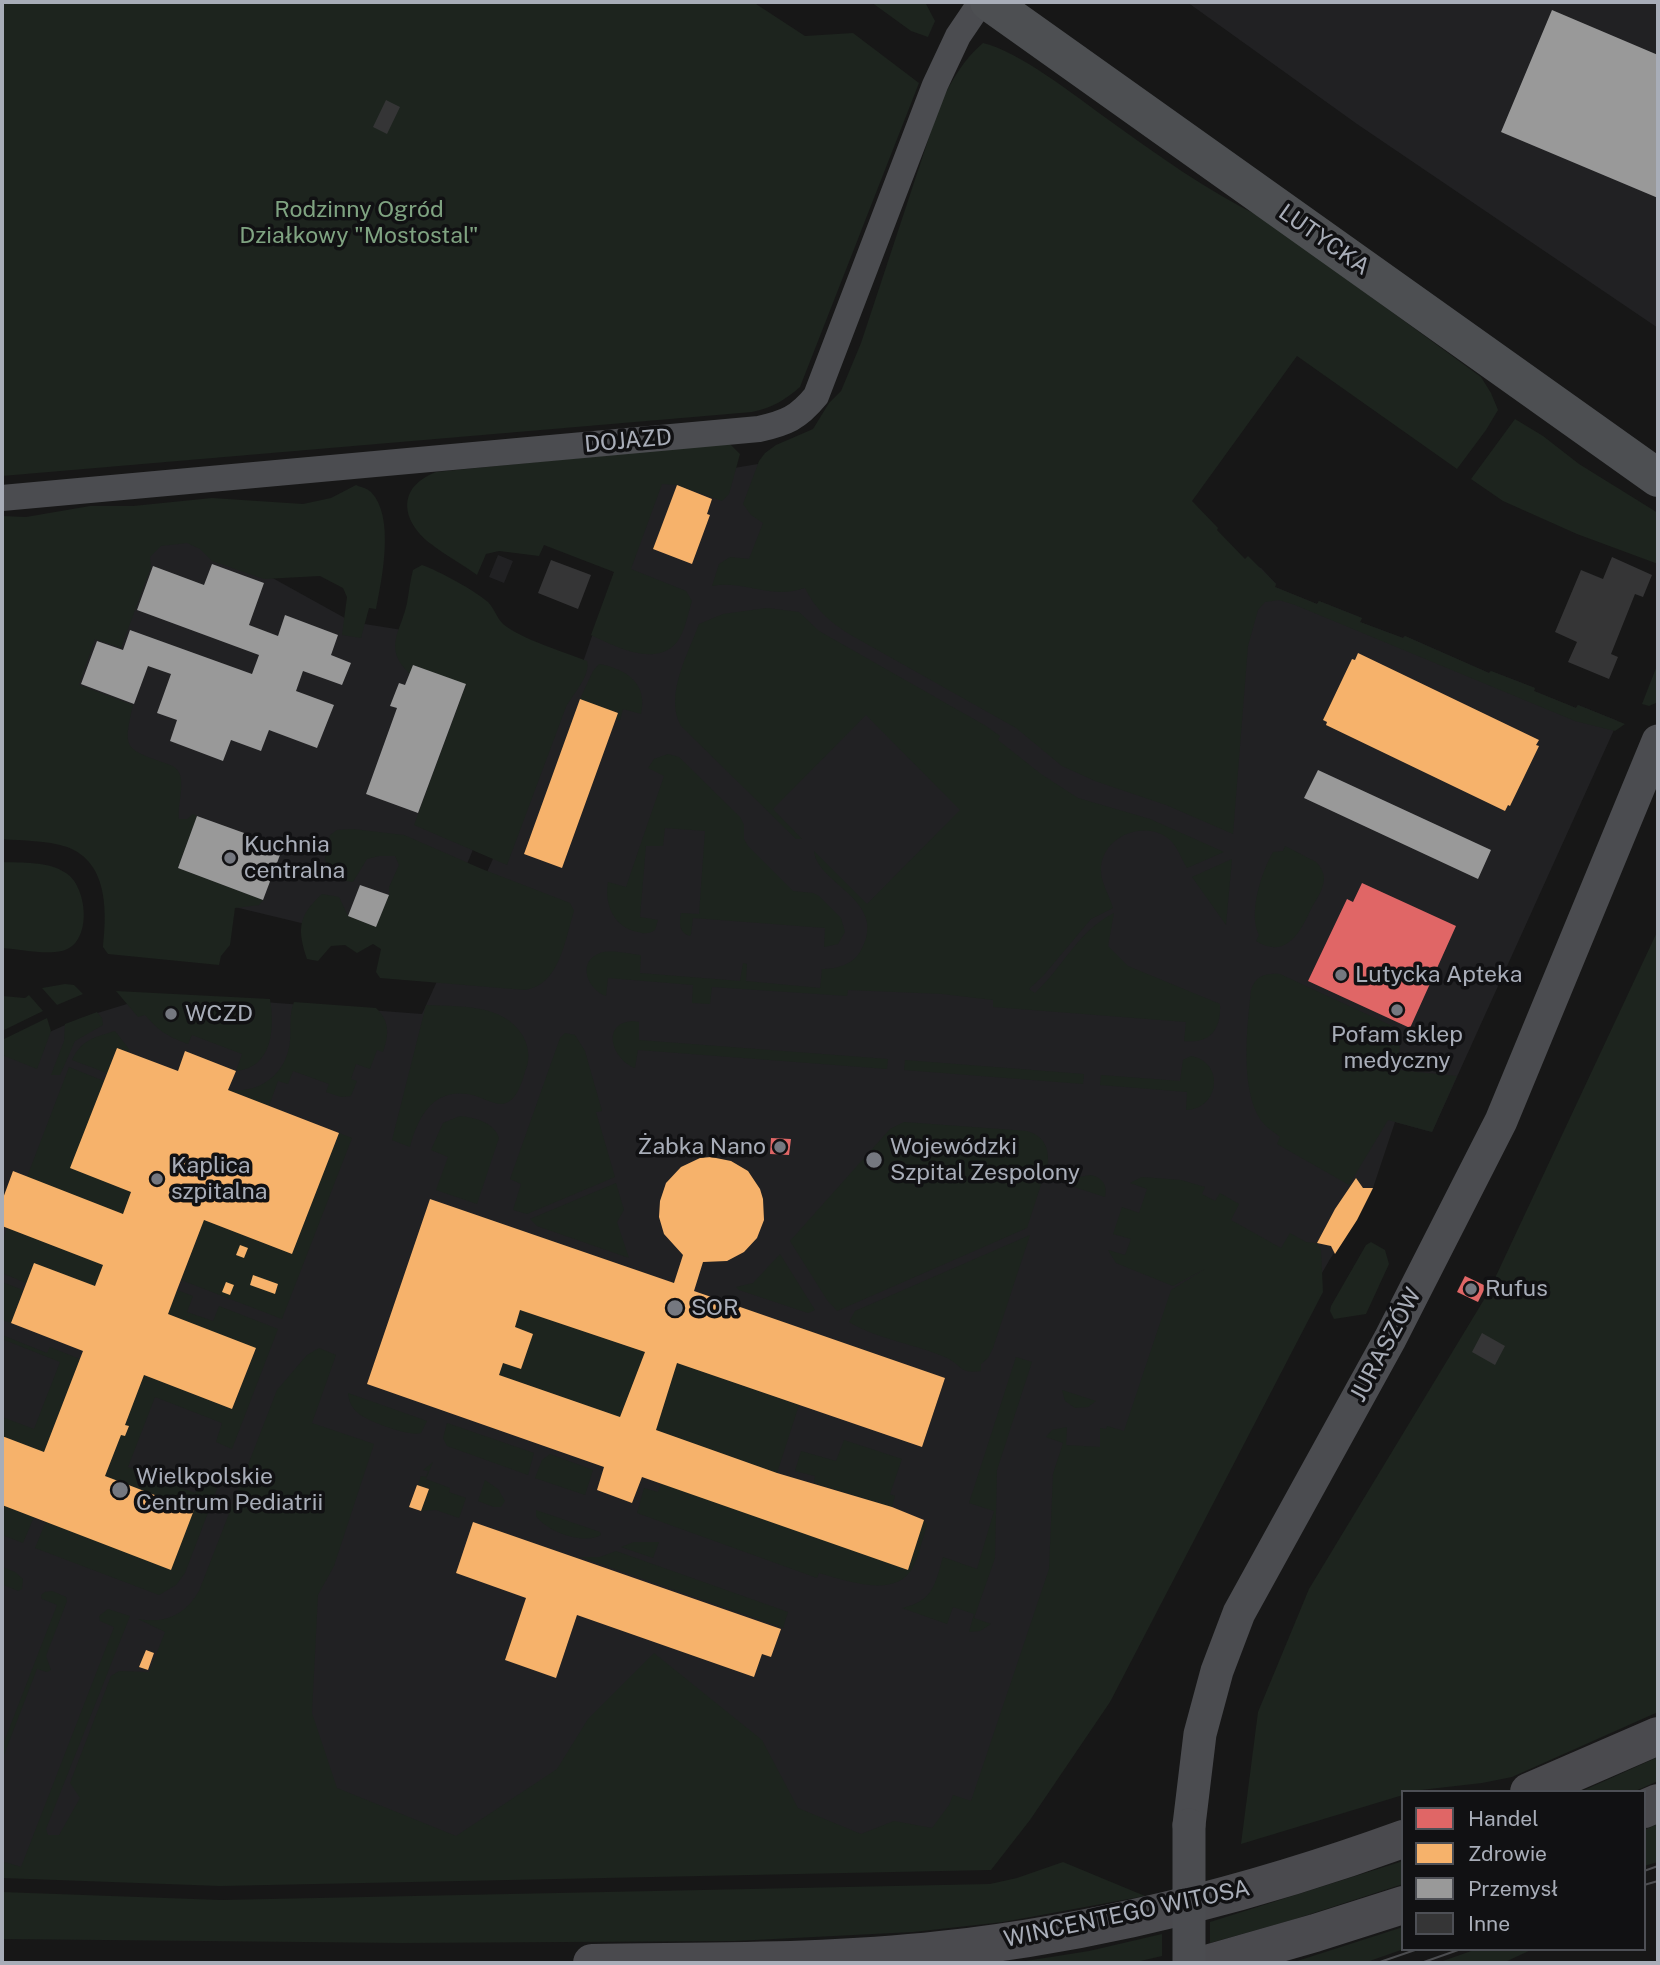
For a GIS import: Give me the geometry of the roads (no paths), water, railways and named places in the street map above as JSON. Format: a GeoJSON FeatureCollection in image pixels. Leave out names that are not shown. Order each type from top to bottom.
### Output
{"type":"FeatureCollection","features":[{"type":"Feature","properties":{"kind":"main road","name":"LUTYCKA"},"geometry":{"type":"LineString","coordinates":[[989,2],[1658,478]]}},
{"type":"Feature","properties":{"kind":"main road"},"geometry":{"type":"LineString","coordinates":[[1534,1790],[1658,1736]]}},
{"type":"Feature","properties":{"kind":"main road","name":"WINCENTEGO WITOSA"},"geometry":{"type":"LineString","coordinates":[[592,1963],[854,1957],[940,1950],[1028,1938],[1200,1902],[1401,1840]]}},
{"type":"Feature","properties":{"kind":"main road"},"geometry":{"type":"LineString","coordinates":[[1210,1963],[1401,1906]]}},
{"type":"Feature","properties":{"kind":"street","name":"DOJAZD"},"geometry":{"type":"LineString","coordinates":[[2,498],[759,429],[781,424],[802,413],[816,396],[935,85],[958,36],[981,2]]}},
{"type":"Feature","properties":{"kind":"street","name":"JURASZÓW"},"geometry":{"type":"LineString","coordinates":[[1189,1963],[1189,1825],[1200,1734],[1217,1671],[1239,1613],[1390,1339],[1501,1121],[1658,741]]}},
{"type":"Feature","properties":{"kind":"tram line"},"geometry":{"type":"LineString","coordinates":[[1646,1870],[1658,1866]]}},
{"type":"Feature","properties":{"kind":"tram line"},"geometry":{"type":"LineString","coordinates":[[1646,1884],[1658,1881]]}},
{"type":"Feature","properties":{"kind":"tram line"},"geometry":{"type":"LineString","coordinates":[[1377,1963],[1412,1951]]}},
{"type":"Feature","properties":{"kind":"tram line"},"geometry":{"type":"LineString","coordinates":[[1421,1963],[1455,1951]]}},
{"type":"Feature","properties":{"kind":"place","name":"Kuchnia centralna"},"geometry":{"type":"Point","coordinates":[230,858]}},
{"type":"Feature","properties":{"kind":"place","name":"Lutycka Apteka"},"geometry":{"type":"Point","coordinates":[1341,975]}},
{"type":"Feature","properties":{"kind":"place","name":"Pofam sklep medyczny"},"geometry":{"type":"Point","coordinates":[1397,1010]}},
{"type":"Feature","properties":{"kind":"place","name":"WCZD"},"geometry":{"type":"Point","coordinates":[171,1014]}},
{"type":"Feature","properties":{"kind":"place","name":"Żabka Nano"},"geometry":{"type":"Point","coordinates":[780,1147]}},
{"type":"Feature","properties":{"kind":"place","name":"Wojewódzki Szpital Zespolony"},"geometry":{"type":"Point","coordinates":[874,1160]}},
{"type":"Feature","properties":{"kind":"place","name":"Kaplica szpitalna"},"geometry":{"type":"Point","coordinates":[157,1179]}},
{"type":"Feature","properties":{"kind":"place","name":"Rufus"},"geometry":{"type":"Point","coordinates":[1471,1289]}},
{"type":"Feature","properties":{"kind":"place","name":"SOR"},"geometry":{"type":"Point","coordinates":[675,1308]}},
{"type":"Feature","properties":{"kind":"place","name":"Wielkpolskie Centrum Pediatrii"},"geometry":{"type":"Point","coordinates":[120,1490]}},
{"type":"Feature","properties":{"kind":"park label","name":"Rodzinny Ogród Działkowy \"Mostostal\""},"geometry":{"type":"Point","coordinates":[359,223]}}]}
